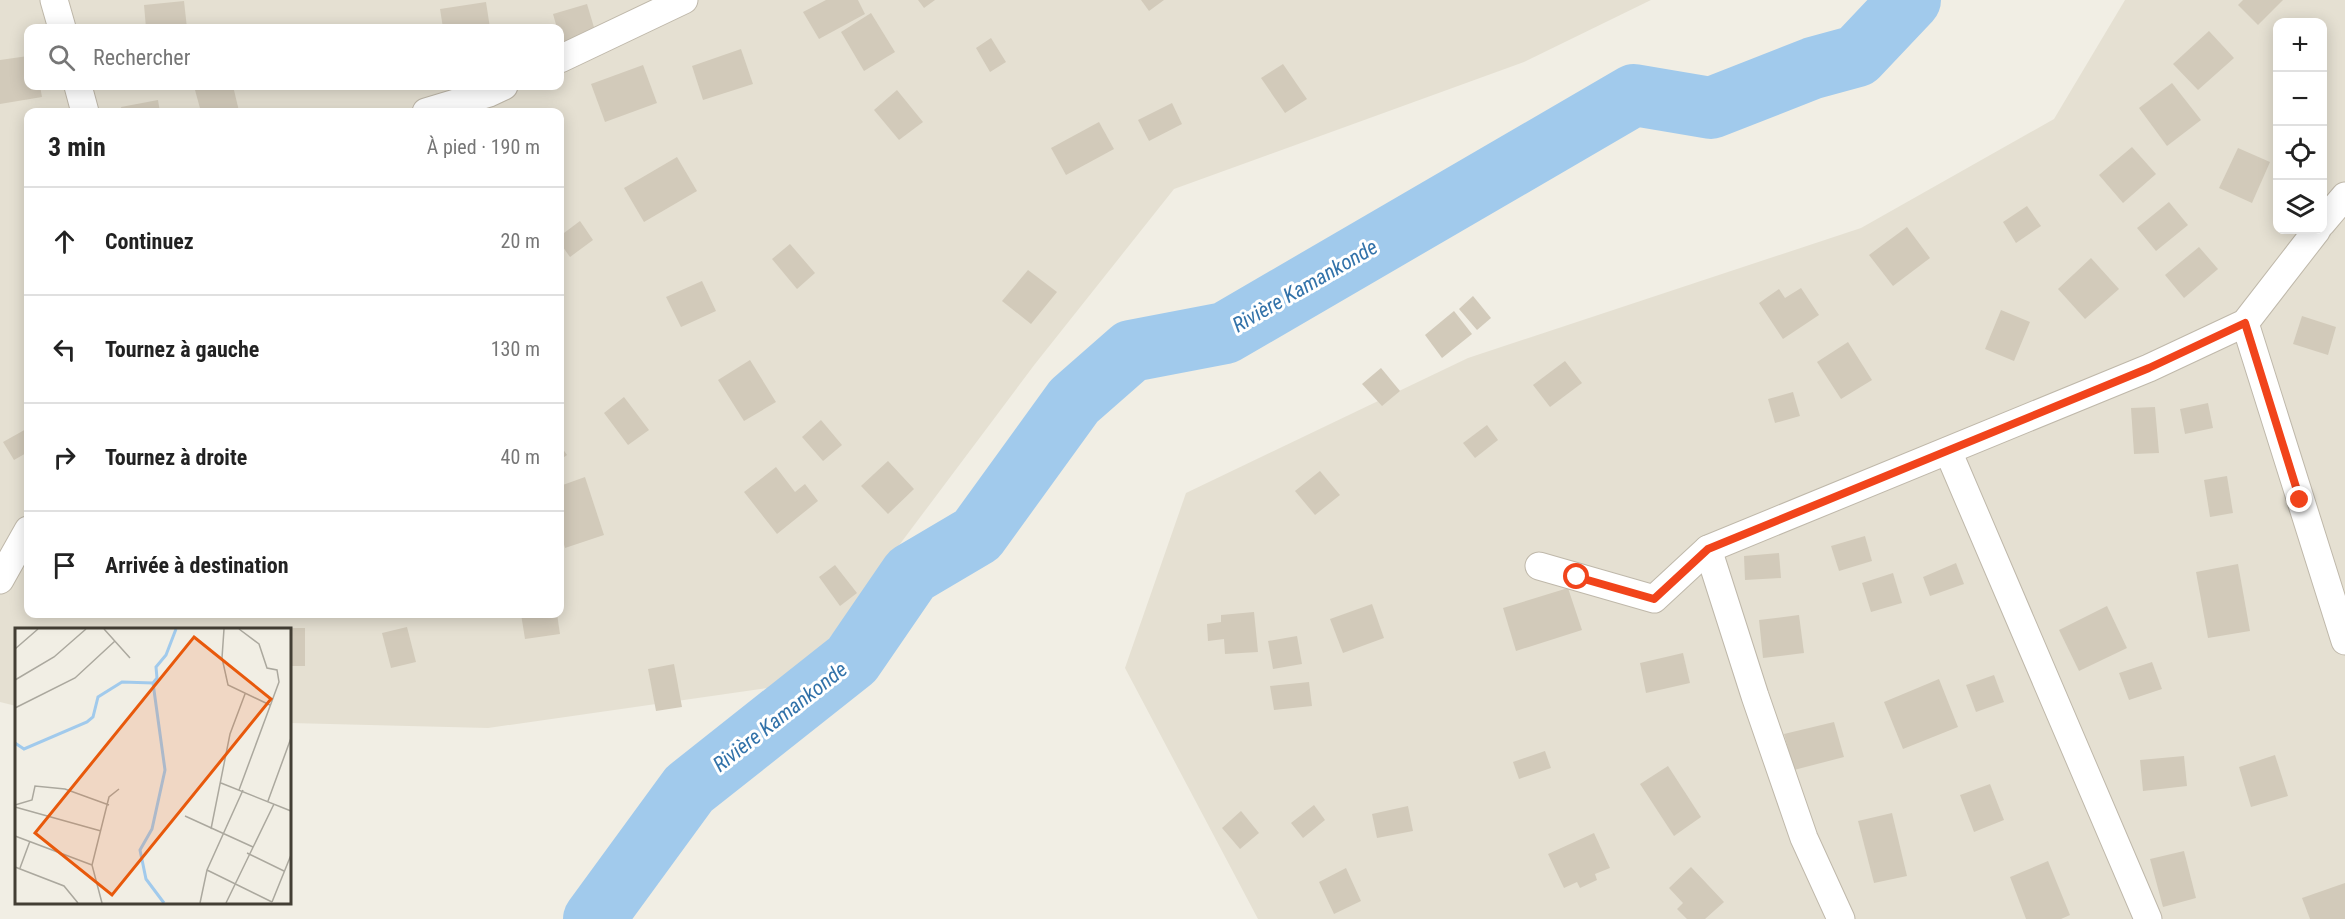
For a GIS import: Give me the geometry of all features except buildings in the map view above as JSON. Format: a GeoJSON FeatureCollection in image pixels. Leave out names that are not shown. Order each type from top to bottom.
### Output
{"type":"FeatureCollection","features":[{"type":"Feature","properties":{"kind":"street"},"geometry":{"type":"LineString","coordinates":[[54,0],[61,24]]}},
{"type":"Feature","properties":{"kind":"street"},"geometry":{"type":"LineString","coordinates":[[564,57],[684,0]]}},
{"type":"Feature","properties":{"kind":"street"},"geometry":{"type":"LineString","coordinates":[[79,90],[84,108]]}},
{"type":"Feature","properties":{"kind":"street"},"geometry":{"type":"LineString","coordinates":[[439,108],[495,90]]}},
{"type":"Feature","properties":{"kind":"street"},"geometry":{"type":"LineString","coordinates":[[2327,217],[2345,196]]}},
{"type":"Feature","properties":{"kind":"street"},"geometry":{"type":"LineString","coordinates":[[1539,566],[1654,599],[1708,549],[2149,368],[2245,323],[2314,234]]}},
{"type":"Feature","properties":{"kind":"street"},"geometry":{"type":"LineString","coordinates":[[2245,323],[2345,641]]}},
{"type":"Feature","properties":{"kind":"street"},"geometry":{"type":"LineString","coordinates":[[1948,452],[2148,919]]}},
{"type":"Feature","properties":{"kind":"street"},"geometry":{"type":"LineString","coordinates":[[0,580],[24,537]]}},
{"type":"Feature","properties":{"kind":"street"},"geometry":{"type":"LineString","coordinates":[[1708,549],[1804,838],[1841,919]]}},
{"type":"Feature","properties":{"kind":"shaded area"},"geometry":{"type":"Polygon","coordinates":[[[0,0],[1651,0],[1524,62],[1174,189],[1035,364],[795,684],[488,728],[291,723],[291,628],[15,628],[15,706],[0,702],[0,0]]]}},
{"type":"Feature","properties":{"kind":"shaded area"},"geometry":{"type":"Polygon","coordinates":[[[2125,0],[2345,0],[2345,919],[1258,919],[1125,668],[1186,493],[1468,358],[1861,228],[2054,119],[2125,0]]]}},
{"type":"Feature","properties":{"kind":"waterway","name":"Rivière Kamankonde"},"geometry":{"type":"LineString","coordinates":[[594,919],[689,789],[852,660],[911,574],[977,535],[1074,401],[1131,351],[1225,333],[1634,95],[1711,108],[1813,68],[1857,56],[1910,0]]}},
{"type":"Feature","properties":{"kind":"route"},"geometry":{"type":"LineString","coordinates":[[1577,577],[1654,599],[1708,549],[2149,368],[2245,323],[2300,500]]}}]}
